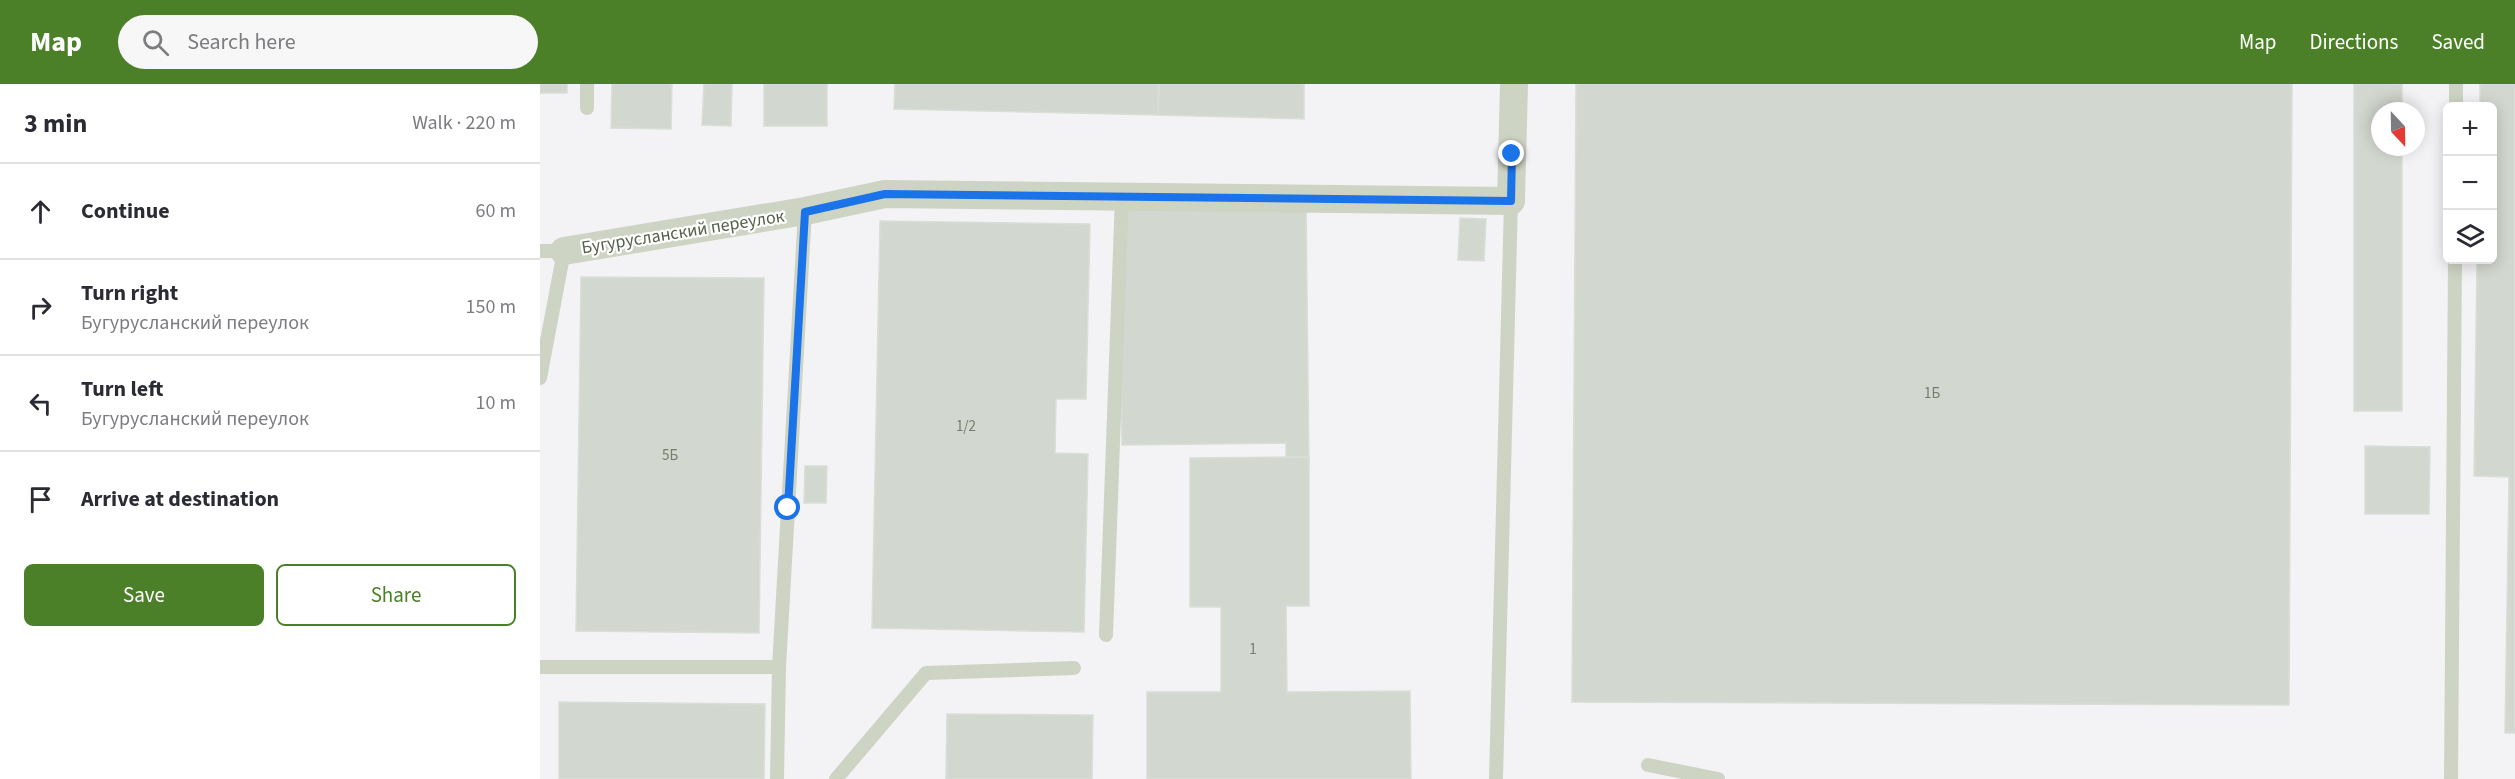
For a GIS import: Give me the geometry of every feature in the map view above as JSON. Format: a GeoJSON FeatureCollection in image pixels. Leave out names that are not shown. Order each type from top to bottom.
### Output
{"type":"FeatureCollection","features":[{"type":"Feature","properties":{"kind":"street"},"geometry":{"type":"LineString","coordinates":[[1511,201],[1514,84]]}},
{"type":"Feature","properties":{"kind":"street","name":"Бугурусланский переулок"},"geometry":{"type":"LineString","coordinates":[[552,251],[805,212],[885,194],[1511,201]]}},
{"type":"Feature","properties":{"kind":"lane"},"geometry":{"type":"LineString","coordinates":[[587,84],[587,108]]}},
{"type":"Feature","properties":{"kind":"lane"},"geometry":{"type":"LineString","coordinates":[[2456,84],[2456,102]]}},
{"type":"Feature","properties":{"kind":"lane"},"geometry":{"type":"LineString","coordinates":[[1106,634],[1122,196]]}},
{"type":"Feature","properties":{"kind":"lane"},"geometry":{"type":"LineString","coordinates":[[1496,779],[1511,201]]}},
{"type":"Feature","properties":{"kind":"lane"},"geometry":{"type":"LineString","coordinates":[[777,779],[779,667],[805,212]]}},
{"type":"Feature","properties":{"kind":"lane"},"geometry":{"type":"LineString","coordinates":[[540,378],[552,251]]}},
{"type":"Feature","properties":{"kind":"lane"},"geometry":{"type":"LineString","coordinates":[[2451,779],[2455,264]]}},
{"type":"Feature","properties":{"kind":"lane"},"geometry":{"type":"LineString","coordinates":[[540,668],[779,667]]}},
{"type":"Feature","properties":{"kind":"lane"},"geometry":{"type":"LineString","coordinates":[[836,779],[926,673],[1074,668]]}},
{"type":"Feature","properties":{"kind":"lane"},"geometry":{"type":"LineString","coordinates":[[1648,765],[1718,779]]}},
{"type":"Feature","properties":{"kind":"building"},"geometry":{"type":"Polygon","coordinates":[[[540,84],[567,84],[567,93],[540,93],[540,84]]]}},
{"type":"Feature","properties":{"kind":"building"},"geometry":{"type":"Polygon","coordinates":[[[612,84],[672,84],[671,129],[611,128],[612,84]]]}},
{"type":"Feature","properties":{"kind":"building"},"geometry":{"type":"Polygon","coordinates":[[[704,84],[732,84],[731,126],[702,125],[704,84]]]}},
{"type":"Feature","properties":{"kind":"building"},"geometry":{"type":"Polygon","coordinates":[[[764,84],[827,84],[827,126],[764,126],[764,84]]]}},
{"type":"Feature","properties":{"kind":"building"},"geometry":{"type":"Polygon","coordinates":[[[895,84],[1159,84],[1158,115],[894,109],[895,84]]]}},
{"type":"Feature","properties":{"kind":"building"},"geometry":{"type":"Polygon","coordinates":[[[1159,84],[1304,84],[1304,119],[1158,115],[1159,84]]]}},
{"type":"Feature","properties":{"kind":"building"},"geometry":{"type":"Polygon","coordinates":[[[1576,84],[2292,84],[2289,705],[1572,702],[1576,84]]]}},
{"type":"Feature","properties":{"kind":"building"},"geometry":{"type":"Polygon","coordinates":[[[2354,84],[2402,84],[2402,102],[2371,102],[2371,156],[2402,156],[2402,411],[2354,411],[2354,84]]]}},
{"type":"Feature","properties":{"kind":"building"},"geometry":{"type":"Polygon","coordinates":[[[2480,84],[2515,84],[2515,733],[2505,733],[2509,477],[2474,476],[2477,264],[2497,264],[2497,102],[2480,102],[2480,84]]]}},
{"type":"Feature","properties":{"kind":"building"},"geometry":{"type":"Polygon","coordinates":[[[1306,204],[1309,466],[1286,466],[1286,443],[1122,445],[1120,206],[1306,204]]]}},
{"type":"Feature","properties":{"kind":"building"},"geometry":{"type":"Polygon","coordinates":[[[1460,218],[1486,219],[1484,261],[1458,260],[1460,218]]]}},
{"type":"Feature","properties":{"kind":"building"},"geometry":{"type":"Polygon","coordinates":[[[880,221],[1090,224],[1086,399],[1056,399],[1055,453],[1088,454],[1084,632],[872,628],[880,221]]]}},
{"type":"Feature","properties":{"kind":"building"},"geometry":{"type":"Polygon","coordinates":[[[581,277],[764,278],[759,633],[576,631],[581,277]]]}},
{"type":"Feature","properties":{"kind":"building"},"geometry":{"type":"Polygon","coordinates":[[[2365,446],[2430,447],[2429,514],[2365,514],[2365,446]]]}},
{"type":"Feature","properties":{"kind":"building"},"geometry":{"type":"Polygon","coordinates":[[[1309,457],[1309,606],[1286,606],[1287,692],[1410,691],[1411,779],[1147,779],[1147,692],[1221,692],[1221,607],[1190,607],[1190,458],[1309,457]]]}},
{"type":"Feature","properties":{"kind":"building"},"geometry":{"type":"Polygon","coordinates":[[[805,466],[827,466],[826,503],[804,503],[805,466]]]}},
{"type":"Feature","properties":{"kind":"building"},"geometry":{"type":"Polygon","coordinates":[[[559,702],[765,704],[764,779],[559,779],[559,702]]]}},
{"type":"Feature","properties":{"kind":"building"},"geometry":{"type":"Polygon","coordinates":[[[947,714],[1093,715],[1092,779],[946,779],[947,714]]]}},
{"type":"Feature","properties":{"kind":"route"},"geometry":{"type":"LineString","coordinates":[[788,508],[805,212],[885,194],[1511,201],[1512,154]]}}]}
